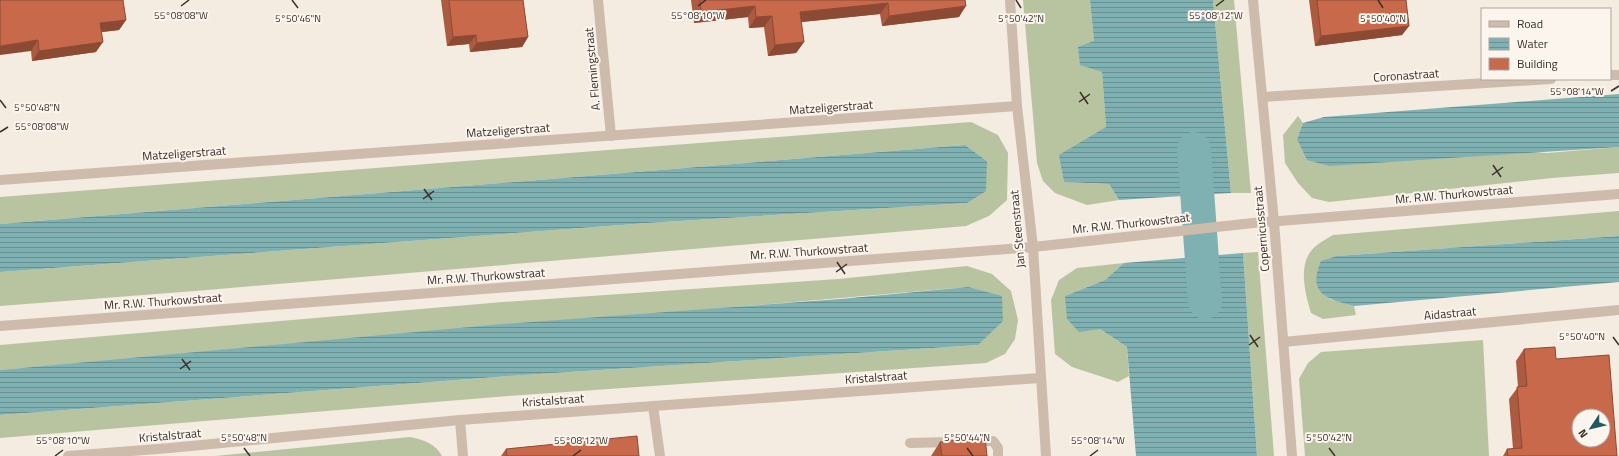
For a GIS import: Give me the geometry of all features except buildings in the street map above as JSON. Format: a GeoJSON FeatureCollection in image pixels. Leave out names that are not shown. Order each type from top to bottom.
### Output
{"type":"FeatureCollection","features":[{"type":"Feature","properties":{"kind":"street","name":"A. Flemingstraat"},"geometry":{"type":"LineString","coordinates":[[598,0],[611,136]]}},
{"type":"Feature","properties":{"kind":"street","name":"Jan Steenstraat"},"geometry":{"type":"LineString","coordinates":[[1010,0],[1017,106],[1033,247],[1046,456]]}},
{"type":"Feature","properties":{"kind":"street","name":"Copernicusstraat"},"geometry":{"type":"LineString","coordinates":[[1253,0],[1274,222],[1292,456]]}},
{"type":"Feature","properties":{"kind":"street","name":"Coronastraat"},"geometry":{"type":"LineString","coordinates":[[1263,97],[1535,80]]}},
{"type":"Feature","properties":{"kind":"street","name":"Matzeligerstraat"},"geometry":{"type":"LineString","coordinates":[[0,180],[1017,106]]}},
{"type":"Feature","properties":{"kind":"street","name":"Mr. R.W. Thurkowstraat"},"geometry":{"type":"LineString","coordinates":[[0,326],[1033,247],[1253,223],[1619,194]]}},
{"type":"Feature","properties":{"kind":"street","name":"Aidastraat"},"geometry":{"type":"LineString","coordinates":[[1283,342],[1619,310]]}},
{"type":"Feature","properties":{"kind":"street","name":"Kristalstraat"},"geometry":{"type":"LineString","coordinates":[[68,456],[171,452],[460,420],[1040,378]]}},
{"type":"Feature","properties":{"kind":"street"},"geometry":{"type":"LineString","coordinates":[[653,406],[660,456]]}},
{"type":"Feature","properties":{"kind":"street"},"geometry":{"type":"LineString","coordinates":[[460,420],[463,456]]}},
{"type":"Feature","properties":{"kind":"street"},"geometry":{"type":"LineString","coordinates":[[910,443],[994,441],[998,448],[998,456]]}},
{"type":"Feature","properties":{"kind":"green space"},"geometry":{"type":"Polygon","coordinates":[[[1023,0],[1090,0],[1094,41],[1102,72],[1106,127],[1062,168],[1064,182],[1109,184],[1119,200],[1087,205],[1055,193],[1043,181],[1037,163],[1023,0]]]}},
{"type":"Feature","properties":{"kind":"green space"},"geometry":{"type":"Polygon","coordinates":[[[1213,0],[1234,0],[1251,193],[1231,193],[1213,0]]]}},
{"type":"Feature","properties":{"kind":"green space"},"geometry":{"type":"Polygon","coordinates":[[[1298,116],[1303,123],[1297,139],[1547,153],[1619,147],[1619,173],[1552,178],[1329,202],[1312,198],[1298,183],[1285,163],[1283,135],[1298,116]]]}},
{"type":"Feature","properties":{"kind":"green space"},"geometry":{"type":"Polygon","coordinates":[[[971,122],[998,135],[1008,153],[1007,200],[989,216],[966,226],[0,306],[0,272],[648,223],[967,203],[987,161],[965,145],[0,224],[0,197],[971,122]]]}},
{"type":"Feature","properties":{"kind":"green space"},"geometry":{"type":"Polygon","coordinates":[[[1619,211],[1619,236],[1337,256],[1329,299],[1354,306],[1356,315],[1323,319],[1311,313],[1306,296],[1304,277],[1306,259],[1317,245],[1333,235],[1619,211]]]}},
{"type":"Feature","properties":{"kind":"green space"},"geometry":{"type":"Polygon","coordinates":[[[1258,252],[1274,456],[1257,456],[1243,253],[1258,252]]]}},
{"type":"Feature","properties":{"kind":"green space"},"geometry":{"type":"Polygon","coordinates":[[[1124,263],[1105,280],[1065,296],[1100,329],[1127,347],[1129,376],[1118,382],[1072,367],[1055,354],[1051,300],[1059,280],[1077,268],[1124,263]]]}},
{"type":"Feature","properties":{"kind":"green space"},"geometry":{"type":"Polygon","coordinates":[[[967,266],[992,274],[1011,291],[1018,320],[1015,339],[1005,354],[986,363],[508,396],[0,438],[0,415],[509,376],[978,345],[968,287],[0,370],[0,345],[503,302],[838,279],[967,266]]]}},
{"type":"Feature","properties":{"kind":"green space"},"geometry":{"type":"Polygon","coordinates":[[[1483,340],[1489,456],[1305,456],[1299,379],[1308,363],[1321,352],[1483,340]]]}},
{"type":"Feature","properties":{"kind":"green space"},"geometry":{"type":"Polygon","coordinates":[[[410,437],[432,445],[442,456],[215,456],[410,437]]]}},
{"type":"Feature","properties":{"kind":"water"},"geometry":{"type":"Polygon","coordinates":[[[1090,0],[1213,0],[1231,193],[1119,200],[1109,184],[1064,182],[1059,155],[1106,127],[1102,72],[1080,65],[1078,47],[1094,41],[1090,0]]]}},
{"type":"Feature","properties":{"kind":"water"},"geometry":{"type":"Polygon","coordinates":[[[1619,94],[1619,147],[1329,166],[1307,160],[1297,139],[1303,123],[1324,117],[1619,94]]]}},
{"type":"Feature","properties":{"kind":"water"},"geometry":{"type":"Polygon","coordinates":[[[965,145],[987,161],[986,191],[967,203],[648,223],[0,272],[0,224],[965,145]]]}},
{"type":"Feature","properties":{"kind":"water"},"geometry":{"type":"Polygon","coordinates":[[[1619,236],[1619,282],[1354,306],[1335,301],[1328,297],[1318,288],[1316,281],[1317,272],[1321,261],[1337,256],[1619,236]]]}},
{"type":"Feature","properties":{"kind":"water"},"geometry":{"type":"Polygon","coordinates":[[[1243,253],[1257,456],[1136,456],[1127,347],[1100,329],[1079,332],[1067,319],[1065,296],[1105,280],[1124,263],[1243,253]]]}},
{"type":"Feature","properties":{"kind":"water"},"geometry":{"type":"Polygon","coordinates":[[[968,287],[1002,296],[1003,321],[978,345],[509,376],[0,415],[0,370],[503,324],[840,299],[968,287]]]}},
{"type":"Feature","properties":{"kind":"waterway"},"geometry":{"type":"LineString","coordinates":[[1194,149],[1205,302]]}}]}
